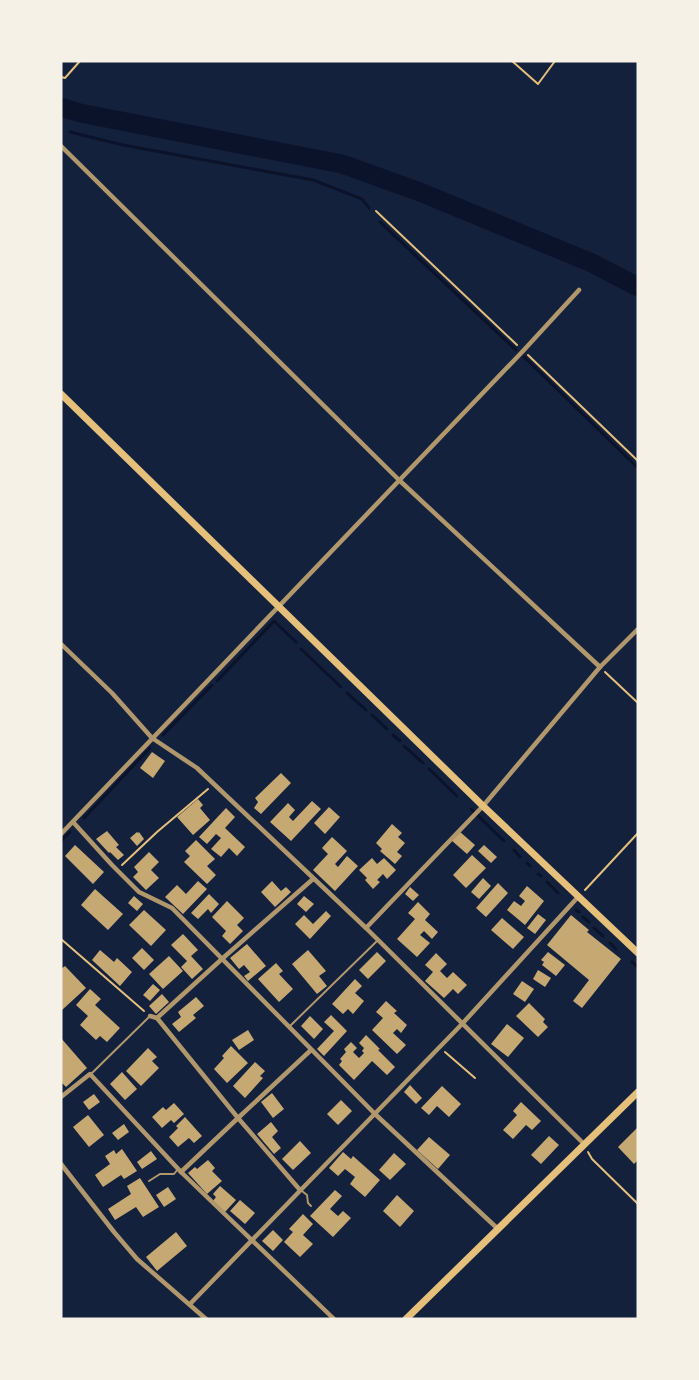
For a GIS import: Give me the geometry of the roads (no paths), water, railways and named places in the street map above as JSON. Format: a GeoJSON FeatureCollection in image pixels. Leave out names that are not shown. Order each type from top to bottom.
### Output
{"type":"FeatureCollection","features":[{"type":"Feature","properties":{"kind":"main road"},"geometry":{"type":"LineString","coordinates":[[61,394],[278,607],[638,953]]}},
{"type":"Feature","properties":{"kind":"main road"},"geometry":{"type":"LineString","coordinates":[[406,1319],[638,1092]]}},
{"type":"Feature","properties":{"kind":"street"},"geometry":{"type":"LineString","coordinates":[[61,146],[399,480],[600,668]]}},
{"type":"Feature","properties":{"kind":"street"},"geometry":{"type":"LineString","coordinates":[[61,834],[523,351],[579,290]]}},
{"type":"Feature","properties":{"kind":"street"},"geometry":{"type":"LineString","coordinates":[[366,928],[484,806],[600,668],[638,629]]}},
{"type":"Feature","properties":{"kind":"street"},"geometry":{"type":"LineString","coordinates":[[61,644],[112,693],[152,738],[197,768],[366,928],[584,1144]]}},
{"type":"Feature","properties":{"kind":"street"},"geometry":{"type":"LineString","coordinates":[[72,822],[138,892],[172,908],[375,1114],[498,1228]]}},
{"type":"Feature","properties":{"kind":"street"},"geometry":{"type":"LineString","coordinates":[[157,1018],[313,879]]}},
{"type":"Feature","properties":{"kind":"street"},"geometry":{"type":"LineString","coordinates":[[190,1304],[462,1024],[578,897]]}},
{"type":"Feature","properties":{"kind":"street"},"geometry":{"type":"LineString","coordinates":[[150,1016],[157,1018],[238,1118],[300,1190]]}},
{"type":"Feature","properties":{"kind":"street"},"geometry":{"type":"LineString","coordinates":[[179,1171],[311,1050]]}},
{"type":"Feature","properties":{"kind":"street"},"geometry":{"type":"LineString","coordinates":[[61,1097],[90,1074],[179,1171],[334,1319]]}},
{"type":"Feature","properties":{"kind":"street"},"geometry":{"type":"LineString","coordinates":[[61,1164],[137,1259],[206,1319]]}},
{"type":"Feature","properties":{"kind":"lane"},"geometry":{"type":"LineString","coordinates":[[289,1027],[377,940]]}},
{"type":"Feature","properties":{"kind":"lane"},"geometry":{"type":"LineString","coordinates":[[90,1074],[150,1016]]}},
{"type":"Feature","properties":{"kind":"lane"},"geometry":{"type":"LineString","coordinates":[[149,1182],[160,1174],[174,1174],[179,1171]]}},
{"type":"Feature","properties":{"kind":"lane"},"geometry":{"type":"LineString","coordinates":[[300,1190],[307,1195],[308,1203],[311,1206]]}},
{"type":"Feature","properties":{"kind":"waterway"},"geometry":{"type":"LineString","coordinates":[[61,107],[80,113],[342,164],[420,192],[592,263],[638,287]]}},
{"type":"Feature","properties":{"kind":"waterway"},"geometry":{"type":"LineString","coordinates":[[70,132],[123,145],[313,180],[362,199],[369,208]]}},
{"type":"Feature","properties":{"kind":"waterway"},"geometry":{"type":"LineString","coordinates":[[380,222],[516,350]]}},
{"type":"Feature","properties":{"kind":"waterway"},"geometry":{"type":"LineString","coordinates":[[524,357],[638,468]]}},
{"type":"Feature","properties":{"kind":"waterway"},"geometry":{"type":"LineString","coordinates":[[217,681],[274,621],[296,642]]}},
{"type":"Feature","properties":{"kind":"waterway"},"geometry":{"type":"LineString","coordinates":[[301,649],[341,687]]}},
{"type":"Feature","properties":{"kind":"waterway"},"geometry":{"type":"LineString","coordinates":[[163,735],[212,685]]}},
{"type":"Feature","properties":{"kind":"waterway"},"geometry":{"type":"LineString","coordinates":[[347,693],[366,710]]}},
{"type":"Feature","properties":{"kind":"waterway"},"geometry":{"type":"LineString","coordinates":[[372,715],[387,729]]}},
{"type":"Feature","properties":{"kind":"waterway"},"geometry":{"type":"LineString","coordinates":[[393,735],[400,741]]}},
{"type":"Feature","properties":{"kind":"waterway"},"geometry":{"type":"LineString","coordinates":[[404,746],[423,763]]}},
{"type":"Feature","properties":{"kind":"waterway"},"geometry":{"type":"LineString","coordinates":[[84,818],[150,748]]}},
{"type":"Feature","properties":{"kind":"waterway"},"geometry":{"type":"LineString","coordinates":[[429,769],[457,796]]}},
{"type":"Feature","properties":{"kind":"waterway"},"geometry":{"type":"LineString","coordinates":[[471,809],[504,841]]}},
{"type":"Feature","properties":{"kind":"waterway"},"geometry":{"type":"LineString","coordinates":[[61,841],[70,832]]}},
{"type":"Feature","properties":{"kind":"waterway"},"geometry":{"type":"LineString","coordinates":[[514,850],[520,857]]}},
{"type":"Feature","properties":{"kind":"waterway"},"geometry":{"type":"LineString","coordinates":[[527,863],[530,866]]}},
{"type":"Feature","properties":{"kind":"waterway"},"geometry":{"type":"LineString","coordinates":[[547,882],[558,893]]}},
{"type":"Feature","properties":{"kind":"waterway"},"geometry":{"type":"LineString","coordinates":[[583,917],[589,922]]}},
{"type":"Feature","properties":{"kind":"waterway"},"geometry":{"type":"LineString","coordinates":[[594,928],[603,936]]}},
{"type":"Feature","properties":{"kind":"waterway"},"geometry":{"type":"LineString","coordinates":[[610,943],[616,949]]}},
{"type":"Feature","properties":{"kind":"waterway"},"geometry":{"type":"LineString","coordinates":[[632,962],[638,967]]}}]}
